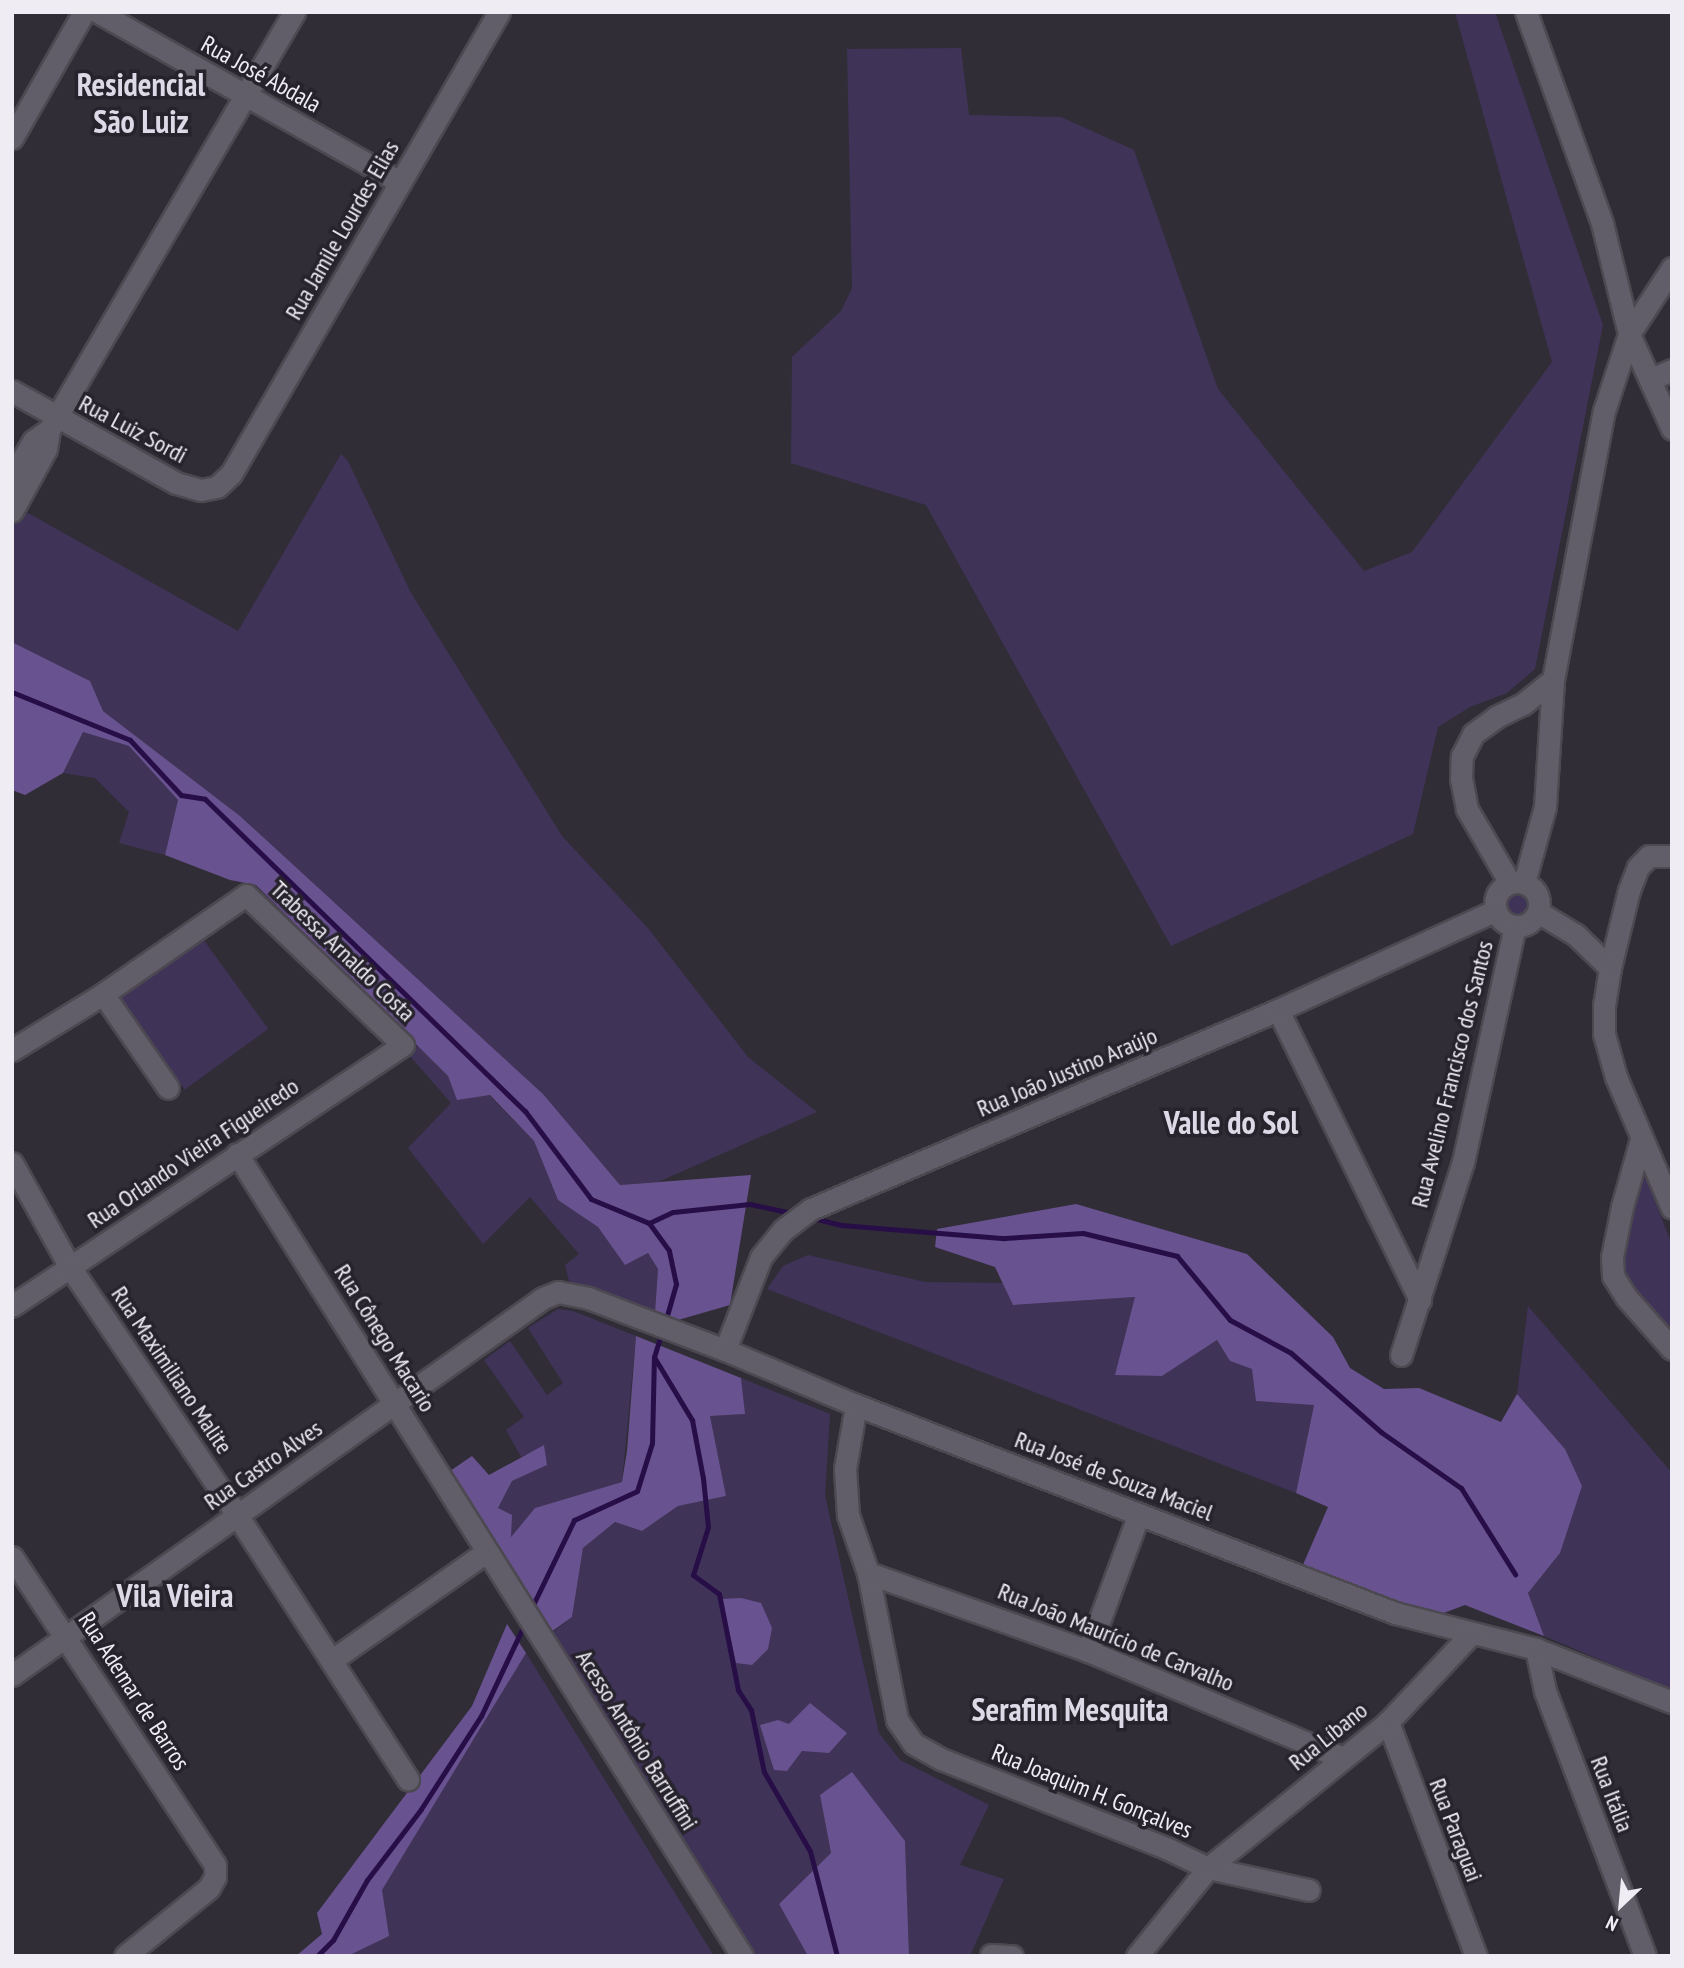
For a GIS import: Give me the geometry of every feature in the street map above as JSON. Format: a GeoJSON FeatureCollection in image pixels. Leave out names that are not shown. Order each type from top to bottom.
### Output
{"type":"FeatureCollection","features":[{"type":"Feature","properties":{"kind":"street"},"geometry":{"type":"LineString","coordinates":[[12,138],[84,12]]}},
{"type":"Feature","properties":{"kind":"street","name":"Rua José Abdala"},"geometry":{"type":"LineString","coordinates":[[98,12],[400,181]]}},
{"type":"Feature","properties":{"kind":"street"},"geometry":{"type":"LineString","coordinates":[[12,511],[46,449],[53,424],[294,12]]}},
{"type":"Feature","properties":{"kind":"street","name":"Rua Jamile Lourdes Elias"},"geometry":{"type":"LineString","coordinates":[[230,474],[499,12]]}},
{"type":"Feature","properties":{"kind":"street"},"geometry":{"type":"LineString","coordinates":[[1526,12],[1602,223],[1629,334],[1672,429]]}},
{"type":"Feature","properties":{"kind":"street"},"geometry":{"type":"LineString","coordinates":[[1553,680],[1524,704],[1496,718],[1474,734],[1462,755],[1461,779],[1467,809],[1517,883],[1538,897],[1538,912],[1525,924],[1515,926],[1505,922],[1496,910],[1498,893],[1517,883],[1545,807],[1553,680],[1604,411],[1629,334],[1672,268]]}},
{"type":"Feature","properties":{"kind":"street"},"geometry":{"type":"LineString","coordinates":[[1651,379],[1672,370]]}},
{"type":"Feature","properties":{"kind":"street","name":"Rua Luiz Sordi"},"geometry":{"type":"LineString","coordinates":[[12,391],[53,424],[176,483],[201,490],[217,487],[230,474]]}},
{"type":"Feature","properties":{"kind":"street"},"geometry":{"type":"LineString","coordinates":[[12,477],[33,441],[53,424]]}},
{"type":"Feature","properties":{"kind":"street"},"geometry":{"type":"LineString","coordinates":[[1672,856],[1650,856],[1638,867],[1629,890],[1604,1004],[1604,1034],[1616,1077],[1672,1208]]}},
{"type":"Feature","properties":{"kind":"street","name":"Trabessa Arnaldo Costa"},"geometry":{"type":"LineString","coordinates":[[103,994],[246,895],[403,1045]]}},
{"type":"Feature","properties":{"kind":"street","name":"Rua João Justino Araújo"},"geometry":{"type":"LineString","coordinates":[[725,1349],[761,1257],[783,1230],[811,1209],[1278,1010],[1496,910]]}},
{"type":"Feature","properties":{"kind":"street"},"geometry":{"type":"LineString","coordinates":[[1538,912],[1576,935],[1610,968]]}},
{"type":"Feature","properties":{"kind":"street","name":"Rua Avelino Francisco dos Santos"},"geometry":{"type":"LineString","coordinates":[[1401,1354],[1463,1162],[1515,926]]}},
{"type":"Feature","properties":{"kind":"street"},"geometry":{"type":"LineString","coordinates":[[12,1050],[103,994],[168,1088]]}},
{"type":"Feature","properties":{"kind":"street"},"geometry":{"type":"LineString","coordinates":[[1278,1010],[1420,1300]]}},
{"type":"Feature","properties":{"kind":"street","name":"Rua Orlando Vieira Figueiredo"},"geometry":{"type":"LineString","coordinates":[[12,1306],[403,1045]]}},
{"type":"Feature","properties":{"kind":"street"},"geometry":{"type":"LineString","coordinates":[[1641,1139],[1622,1207],[1612,1257],[1613,1276],[1626,1297],[1672,1349]]}},
{"type":"Feature","properties":{"kind":"street","name":"Rua Cônego Macario"},"geometry":{"type":"LineString","coordinates":[[237,1154],[396,1404],[486,1552]]}},
{"type":"Feature","properties":{"kind":"street","name":"Rua Maximiliano Malite"},"geometry":{"type":"LineString","coordinates":[[12,1163],[70,1267],[237,1515],[408,1779]]}},
{"type":"Feature","properties":{"kind":"street","name":"Rua José de Souza Maciel"},"geometry":{"type":"LineString","coordinates":[[543,1298],[558,1292],[573,1293],[725,1349],[856,1405],[1395,1613],[1536,1649],[1672,1702]]}},
{"type":"Feature","properties":{"kind":"street","name":"Rua Castro Alves"},"geometry":{"type":"LineString","coordinates":[[12,1675],[543,1298]]}},
{"type":"Feature","properties":{"kind":"street","name":"Rua Joaquim H. Gonçalves"},"geometry":{"type":"LineString","coordinates":[[856,1405],[845,1469],[848,1515],[868,1573],[897,1720],[914,1744],[941,1759],[1166,1848],[1208,1868],[1309,1890]]}},
{"type":"Feature","properties":{"kind":"street"},"geometry":{"type":"LineString","coordinates":[[1088,1651],[1139,1514]]}},
{"type":"Feature","properties":{"kind":"street"},"geometry":{"type":"LineString","coordinates":[[332,1660],[486,1552]]}},
{"type":"Feature","properties":{"kind":"street","name":"Acesso Antônio Barruffini"},"geometry":{"type":"LineString","coordinates":[[486,1552],[742,1956]]}},
{"type":"Feature","properties":{"kind":"street","name":"Rua Ademar de Barros"},"geometry":{"type":"LineString","coordinates":[[12,1557],[215,1865],[215,1877],[209,1888],[125,1956]]}},
{"type":"Feature","properties":{"kind":"street","name":"Rua João Maurício de Carvalho"},"geometry":{"type":"LineString","coordinates":[[868,1573],[1088,1651],[1342,1758]]}},
{"type":"Feature","properties":{"kind":"street","name":"Rua Líbano"},"geometry":{"type":"LineString","coordinates":[[1137,1956],[1208,1868],[1388,1722],[1471,1634]]}},
{"type":"Feature","properties":{"kind":"street","name":"Rua Itália"},"geometry":{"type":"LineString","coordinates":[[1536,1649],[1545,1691],[1645,1956]]}},
{"type":"Feature","properties":{"kind":"street","name":"Rua Paraguai"},"geometry":{"type":"LineString","coordinates":[[1388,1722],[1476,1956]]}},
{"type":"Feature","properties":{"kind":"shaded area"},"geometry":{"type":"Polygon","coordinates":[[[1455,12],[1495,12],[1603,325],[1535,669],[1507,693],[1470,707],[1438,727],[1413,834],[1171,946],[926,505],[791,463],[792,357],[841,311],[852,288],[847,49],[961,48],[969,115],[1061,117],[1134,150],[1218,389],[1364,571],[1412,552],[1552,362],[1455,12]]]}},
{"type":"Feature","properties":{"kind":"shaded area"},"geometry":{"type":"Polygon","coordinates":[[[341,454],[348,461],[411,593],[562,836],[647,927],[748,1057],[817,1112],[658,1182],[620,1185],[543,1094],[240,816],[103,711],[90,681],[12,642],[12,524],[28,513],[238,631],[341,454]]]}},
{"type":"Feature","properties":{"kind":"shaded area"},"geometry":{"type":"Polygon","coordinates":[[[12,642],[90,681],[103,711],[240,816],[543,1094],[620,1185],[751,1175],[730,1305],[678,1320],[655,1312],[658,1269],[648,1253],[625,1265],[598,1227],[558,1200],[534,1141],[490,1095],[457,1100],[448,1076],[256,885],[230,880],[165,855],[178,800],[129,746],[83,732],[63,773],[25,795],[12,790],[12,642]]]}},
{"type":"Feature","properties":{"kind":"shaded area"},"geometry":{"type":"Polygon","coordinates":[[[83,732],[129,746],[178,800],[165,855],[119,843],[129,812],[95,778],[63,773],[83,732]]]}},
{"type":"Feature","properties":{"kind":"shaded area"},"geometry":{"type":"Polygon","coordinates":[[[1515,889],[1525,894],[1530,904],[1525,914],[1515,919],[1505,914],[1500,904],[1505,894],[1515,889]]]}},
{"type":"Feature","properties":{"kind":"shaded area"},"geometry":{"type":"Polygon","coordinates":[[[200,935],[268,1029],[185,1089],[117,996],[200,935]]]}},
{"type":"Feature","properties":{"kind":"shaded area"},"geometry":{"type":"Polygon","coordinates":[[[417,1045],[448,1076],[457,1099],[489,1095],[534,1141],[558,1200],[598,1227],[625,1264],[648,1253],[658,1269],[655,1312],[569,1281],[565,1265],[579,1254],[530,1197],[483,1244],[408,1148],[451,1103],[411,1057],[417,1045]]]}},
{"type":"Feature","properties":{"kind":"shaded area"},"geometry":{"type":"Polygon","coordinates":[[[1641,1177],[1647,1180],[1672,1245],[1672,1341],[1617,1268],[1636,1184],[1641,1177]]]}},
{"type":"Feature","properties":{"kind":"shaded area"},"geometry":{"type":"Polygon","coordinates":[[[1076,1204],[1247,1254],[1333,1337],[1350,1368],[1384,1389],[1419,1388],[1501,1422],[1517,1394],[1565,1449],[1582,1486],[1560,1553],[1528,1593],[1544,1636],[1465,1605],[1433,1617],[1302,1567],[1328,1507],[1296,1493],[1314,1405],[1256,1401],[1252,1369],[1230,1361],[1217,1340],[1162,1376],[1115,1375],[1135,1297],[1013,1305],[995,1267],[935,1247],[937,1229],[1076,1204]]]}},
{"type":"Feature","properties":{"kind":"shaded area"},"geometry":{"type":"Polygon","coordinates":[[[808,1255],[925,1282],[1003,1283],[1013,1305],[1136,1297],[1116,1374],[1162,1376],[1217,1340],[1230,1361],[1252,1369],[1314,1405],[1296,1493],[767,1289],[783,1266],[808,1255]]]}},
{"type":"Feature","properties":{"kind":"shaded area"},"geometry":{"type":"Polygon","coordinates":[[[1528,1306],[1672,1473],[1672,1690],[1544,1636],[1528,1593],[1560,1553],[1565,1449],[1517,1394],[1528,1306]]]}},
{"type":"Feature","properties":{"kind":"shaded area"},"geometry":{"type":"Polygon","coordinates":[[[558,1309],[573,1311],[636,1336],[622,1482],[535,1508],[510,1538],[498,1508],[512,1481],[547,1465],[544,1446],[521,1457],[506,1430],[524,1417],[484,1360],[510,1341],[547,1395],[563,1383],[528,1328],[558,1309]]]}},
{"type":"Feature","properties":{"kind":"shaded area"},"geometry":{"type":"Polygon","coordinates":[[[636,1336],[741,1378],[745,1414],[710,1416],[726,1496],[678,1506],[642,1531],[615,1522],[583,1548],[572,1617],[551,1632],[450,1471],[472,1456],[489,1475],[544,1445],[547,1465],[512,1481],[498,1508],[512,1515],[511,1537],[535,1508],[622,1482],[636,1336]]]}},
{"type":"Feature","properties":{"kind":"shaded area"},"geometry":{"type":"Polygon","coordinates":[[[741,1378],[830,1414],[825,1496],[879,1733],[900,1760],[989,1805],[960,1865],[1004,1879],[970,1956],[909,1956],[905,1841],[820,1795],[831,1853],[779,1904],[808,1956],[753,1956],[552,1633],[572,1617],[583,1548],[615,1522],[642,1531],[678,1506],[726,1496],[710,1416],[744,1414],[741,1378]]]}},
{"type":"Feature","properties":{"kind":"shaded area"},"geometry":{"type":"Polygon","coordinates":[[[741,1598],[761,1603],[772,1628],[768,1649],[752,1665],[736,1663],[722,1599],[741,1598]]]}},
{"type":"Feature","properties":{"kind":"shaded area"},"geometry":{"type":"Polygon","coordinates":[[[507,1624],[526,1653],[382,1890],[389,1936],[348,1956],[296,1956],[322,1934],[317,1913],[472,1706],[507,1624]]]}},
{"type":"Feature","properties":{"kind":"shaded area"},"geometry":{"type":"Polygon","coordinates":[[[526,1653],[714,1956],[349,1956],[388,1936],[381,1890],[526,1653]]]}},
{"type":"Feature","properties":{"kind":"shaded area"},"geometry":{"type":"Polygon","coordinates":[[[810,1703],[847,1733],[829,1753],[802,1751],[787,1771],[774,1770],[760,1725],[778,1720],[789,1724],[810,1703]]]}},
{"type":"Feature","properties":{"kind":"shaded area"},"geometry":{"type":"Polygon","coordinates":[[[852,1772],[905,1841],[909,1956],[808,1956],[779,1904],[831,1853],[820,1795],[852,1772]]]}},
{"type":"Feature","properties":{"kind":"waterway"},"geometry":{"type":"LineString","coordinates":[[12,692],[130,740],[181,795],[205,799],[525,1111],[591,1199],[649,1223],[669,1251],[676,1284],[665,1322]]}},
{"type":"Feature","properties":{"kind":"waterway"},"geometry":{"type":"LineString","coordinates":[[649,1223],[673,1212],[750,1204],[796,1214]]}},
{"type":"Feature","properties":{"kind":"waterway"},"geometry":{"type":"LineString","coordinates":[[809,1217],[841,1225],[1004,1238],[1083,1233],[1177,1256],[1230,1320],[1291,1353],[1381,1432],[1461,1488],[1515,1574]]}},
{"type":"Feature","properties":{"kind":"waterway"},"geometry":{"type":"LineString","coordinates":[[662,1331],[654,1357],[692,1420],[703,1478],[708,1527],[693,1575],[719,1594],[738,1690],[751,1710],[764,1772],[810,1851],[837,1956]]}},
{"type":"Feature","properties":{"kind":"waterway"},"geometry":{"type":"LineString","coordinates":[[531,1609],[574,1520],[637,1491],[652,1443],[654,1357]]}},
{"type":"Feature","properties":{"kind":"waterway"},"geometry":{"type":"LineString","coordinates":[[317,1956],[333,1940],[367,1880],[421,1809],[481,1716],[526,1621]]}},
{"type":"Feature","properties":{"kind":"district","name":"Residencial São Luiz"},"geometry":{"type":"Point","coordinates":[141,104]}},
{"type":"Feature","properties":{"kind":"district","name":"Valle do Sol"},"geometry":{"type":"Point","coordinates":[1231,1122]}},
{"type":"Feature","properties":{"kind":"district","name":"Vila Vieira"},"geometry":{"type":"Point","coordinates":[175,1595]}},
{"type":"Feature","properties":{"kind":"district","name":"Serafim Mesquita"},"geometry":{"type":"Point","coordinates":[1070,1709]}}]}
